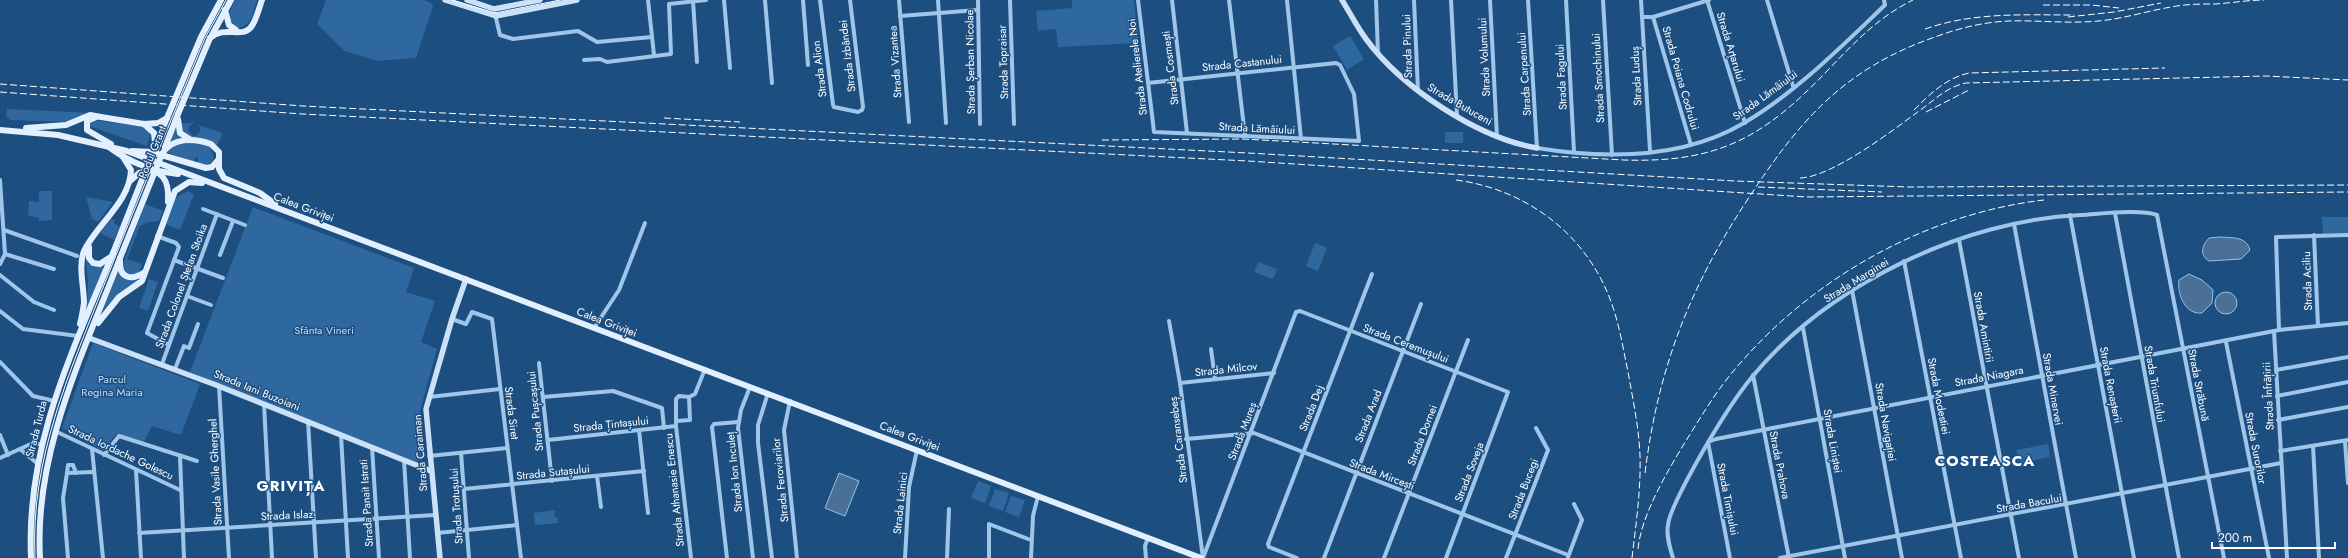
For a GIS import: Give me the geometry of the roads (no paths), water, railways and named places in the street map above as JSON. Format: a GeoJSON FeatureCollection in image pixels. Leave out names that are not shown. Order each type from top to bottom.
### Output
{"type":"FeatureCollection","features":[{"type":"Feature","properties":{"kind":"main road","name":"Podul Grant"},"geometry":{"type":"LineString","coordinates":[[89,311],[201,37],[221,0]]}},
{"type":"Feature","properties":{"kind":"main road","name":"Podul Grant"},"geometry":{"type":"LineString","coordinates":[[98,315],[210,38],[231,0]]}},
{"type":"Feature","properties":{"kind":"main road"},"geometry":{"type":"LineString","coordinates":[[210,38],[222,31],[241,32],[248,30],[253,24],[262,0]]}},
{"type":"Feature","properties":{"kind":"main road"},"geometry":{"type":"LineString","coordinates":[[225,9],[229,25],[241,32]]}},
{"type":"Feature","properties":{"kind":"main road"},"geometry":{"type":"LineString","coordinates":[[178,114],[178,130],[183,136],[194,141]]}},
{"type":"Feature","properties":{"kind":"main road"},"geometry":{"type":"LineString","coordinates":[[11,130],[64,126],[90,115],[144,124],[158,123],[167,118]]}},
{"type":"Feature","properties":{"kind":"main road"},"geometry":{"type":"LineString","coordinates":[[101,117],[88,120],[87,130],[95,136],[124,150],[151,152],[206,168],[212,166],[219,159]]}},
{"type":"Feature","properties":{"kind":"main road"},"geometry":{"type":"LineString","coordinates":[[144,124],[154,133],[154,149]]}},
{"type":"Feature","properties":{"kind":"main road","name":"Calea Griviței"},"geometry":{"type":"LineString","coordinates":[[0,130],[51,134],[107,145],[124,150],[213,185],[281,208],[466,280],[790,401],[1202,558]]}},
{"type":"Feature","properties":{"kind":"main road"},"geometry":{"type":"LineString","coordinates":[[162,154],[174,142],[194,141],[211,144],[219,152],[219,169],[224,178],[260,193],[281,208]]}},
{"type":"Feature","properties":{"kind":"main road"},"geometry":{"type":"LineString","coordinates":[[107,145],[123,157],[157,171],[163,176],[168,185],[168,206]]}},
{"type":"Feature","properties":{"kind":"main road"},"geometry":{"type":"LineString","coordinates":[[78,336],[84,302],[82,258],[91,241],[116,207],[127,184],[131,170],[123,157]]}},
{"type":"Feature","properties":{"kind":"main road"},"geometry":{"type":"LineString","coordinates":[[127,184],[142,171],[157,171],[190,176]]}},
{"type":"Feature","properties":{"kind":"main road"},"geometry":{"type":"LineString","coordinates":[[89,338],[106,310],[119,296],[142,281],[168,206],[175,191],[189,182],[213,185]]}},
{"type":"Feature","properties":{"kind":"main road"},"geometry":{"type":"LineString","coordinates":[[91,241],[88,254],[93,263],[104,263],[113,253]]}},
{"type":"Feature","properties":{"kind":"main road"},"geometry":{"type":"LineString","coordinates":[[120,258],[120,269],[126,277],[134,278],[145,272]]}},
{"type":"Feature","properties":{"kind":"main road","name":"Strada Turda"},"geometry":{"type":"LineString","coordinates":[[31,558],[32,503],[41,444],[54,401],[89,311]]}},
{"type":"Feature","properties":{"kind":"main road","name":"Strada Turda"},"geometry":{"type":"LineString","coordinates":[[40,558],[39,525],[42,497],[55,430],[98,315]]}},
{"type":"Feature","properties":{"kind":"street"},"geometry":{"type":"LineString","coordinates":[[445,0],[478,12],[496,16],[577,0]]}},
{"type":"Feature","properties":{"kind":"street"},"geometry":{"type":"LineString","coordinates":[[467,0],[481,3],[494,9],[540,0]]}},
{"type":"Feature","properties":{"kind":"street"},"geometry":{"type":"LineString","coordinates":[[648,0],[654,55]]}},
{"type":"Feature","properties":{"kind":"street"},"geometry":{"type":"LineString","coordinates":[[584,60],[600,59],[608,62],[651,58],[654,55],[672,53],[669,4],[706,0]]}},
{"type":"Feature","properties":{"kind":"street"},"geometry":{"type":"LineString","coordinates":[[724,0],[730,68]]}},
{"type":"Feature","properties":{"kind":"street"},"geometry":{"type":"LineString","coordinates":[[765,0],[772,83]]}},
{"type":"Feature","properties":{"kind":"street"},"geometry":{"type":"LineString","coordinates":[[803,0],[808,65]]}},
{"type":"Feature","properties":{"kind":"street","name":"Strada Alion"},"geometry":{"type":"LineString","coordinates":[[820,0],[832,105],[834,107],[854,111],[862,110]]}},
{"type":"Feature","properties":{"kind":"street","name":"Strada Izbândei"},"geometry":{"type":"LineString","coordinates":[[850,0],[862,110]]}},
{"type":"Feature","properties":{"kind":"street","name":"Strada Vizantea"},"geometry":{"type":"LineString","coordinates":[[899,0],[909,122]]}},
{"type":"Feature","properties":{"kind":"street"},"geometry":{"type":"LineString","coordinates":[[938,0],[946,123]]}},
{"type":"Feature","properties":{"kind":"street","name":"Strada Șerban Nicolae"},"geometry":{"type":"LineString","coordinates":[[978,0],[980,124]]}},
{"type":"Feature","properties":{"kind":"street","name":"Strada Topraisar"},"geometry":{"type":"LineString","coordinates":[[1010,0],[1014,124]]}},
{"type":"Feature","properties":{"kind":"street","name":"Strada Atelierele Noi"},"geometry":{"type":"LineString","coordinates":[[1138,0],[1154,132]]}},
{"type":"Feature","properties":{"kind":"street","name":"Strada Cosmești"},"geometry":{"type":"LineString","coordinates":[[1172,0],[1187,133]]}},
{"type":"Feature","properties":{"kind":"street"},"geometry":{"type":"LineString","coordinates":[[1229,0],[1245,136]]}},
{"type":"Feature","properties":{"kind":"street"},"geometry":{"type":"LineString","coordinates":[[1287,0],[1301,139]]}},
{"type":"Feature","properties":{"kind":"street","name":"Strada Butuceni"},"geometry":{"type":"LineString","coordinates":[[1342,0],[1362,34],[1378,53],[1418,91],[1457,116],[1497,137],[1511,143],[1537,148]]}},
{"type":"Feature","properties":{"kind":"street"},"geometry":{"type":"LineString","coordinates":[[1376,0],[1378,53]]}},
{"type":"Feature","properties":{"kind":"street","name":"Strada Pinului"},"geometry":{"type":"LineString","coordinates":[[1414,0],[1418,91]]}},
{"type":"Feature","properties":{"kind":"street"},"geometry":{"type":"LineString","coordinates":[[1451,0],[1457,116]]}},
{"type":"Feature","properties":{"kind":"street","name":"Strada Volumului"},"geometry":{"type":"LineString","coordinates":[[1490,0],[1497,137]]}},
{"type":"Feature","properties":{"kind":"street","name":"Strada Carpenului"},"geometry":{"type":"LineString","coordinates":[[1528,0],[1537,148]]}},
{"type":"Feature","properties":{"kind":"street","name":"Strada Fagului"},"geometry":{"type":"LineString","coordinates":[[1566,0],[1574,152]]}},
{"type":"Feature","properties":{"kind":"street","name":"Strada Smochinului"},"geometry":{"type":"LineString","coordinates":[[1603,0],[1612,155]]}},
{"type":"Feature","properties":{"kind":"street","name":"Strada Luduș"},"geometry":{"type":"LineString","coordinates":[[1641,0],[1650,151]]}},
{"type":"Feature","properties":{"kind":"street"},"geometry":{"type":"LineString","coordinates":[[1642,17],[1653,17],[1708,0]]}},
{"type":"Feature","properties":{"kind":"street","name":"Strada Arțarului"},"geometry":{"type":"LineString","coordinates":[[1708,0],[1745,123]]}},
{"type":"Feature","properties":{"kind":"street"},"geometry":{"type":"LineString","coordinates":[[1767,0],[1793,86]]}},
{"type":"Feature","properties":{"kind":"street","name":"Strada Lămâiului"},"geometry":{"type":"LineString","coordinates":[[1537,148],[1612,155],[1650,151],[1691,145],[1745,123],[1793,86],[1886,5],[1884,0]]}},
{"type":"Feature","properties":{"kind":"street"},"geometry":{"type":"LineString","coordinates":[[693,1],[697,62]]}},
{"type":"Feature","properties":{"kind":"street"},"geometry":{"type":"LineString","coordinates":[[478,12],[481,3]]}},
{"type":"Feature","properties":{"kind":"street"},"geometry":{"type":"LineString","coordinates":[[494,9],[500,35],[508,38],[578,31],[597,42],[652,37]]}},
{"type":"Feature","properties":{"kind":"street"},"geometry":{"type":"LineString","coordinates":[[900,16],[978,10]]}},
{"type":"Feature","properties":{"kind":"street","name":"Strada Poiana Codrului"},"geometry":{"type":"LineString","coordinates":[[1653,17],[1691,145]]}},
{"type":"Feature","properties":{"kind":"street","name":"Strada Castanului"},"geometry":{"type":"LineString","coordinates":[[1148,83],[1294,67],[1338,64],[1354,94],[1359,141]]}},
{"type":"Feature","properties":{"kind":"street","name":"Strada Lămâiului"},"geometry":{"type":"LineString","coordinates":[[1154,132],[1359,141]]}},
{"type":"Feature","properties":{"kind":"street"},"geometry":{"type":"LineString","coordinates":[[0,180],[5,254],[0,264]]}},
{"type":"Feature","properties":{"kind":"street"},"geometry":{"type":"LineString","coordinates":[[203,209],[245,225]]}},
{"type":"Feature","properties":{"kind":"street","name":"Strada Marginei"},"geometry":{"type":"LineString","coordinates":[[1672,558],[1668,524],[1708,442],[1723,416],[1753,375],[1802,328],[1852,290],[1904,261],[1959,240],[2014,224],[2070,215],[2115,213],[2157,215]]}},
{"type":"Feature","properties":{"kind":"street","name":"Strada Triumfului"},"geometry":{"type":"LineString","coordinates":[[2115,213],[2179,558]]}},
{"type":"Feature","properties":{"kind":"street","name":"Strada Colonel Ștefan Stoika"},"geometry":{"type":"LineString","coordinates":[[162,364],[217,214]]}},
{"type":"Feature","properties":{"kind":"street","name":"Strada Renașterii"},"geometry":{"type":"LineString","coordinates":[[2070,215],[2134,558]]}},
{"type":"Feature","properties":{"kind":"street","name":"Strada Străbună"},"geometry":{"type":"LineString","coordinates":[[2157,215],[2224,558]]}},
{"type":"Feature","properties":{"kind":"street"},"geometry":{"type":"LineString","coordinates":[[220,255],[233,221]]}},
{"type":"Feature","properties":{"kind":"street"},"geometry":{"type":"LineString","coordinates":[[594,328],[619,290],[645,223]]}},
{"type":"Feature","properties":{"kind":"street","name":"Strada Minervei"},"geometry":{"type":"LineString","coordinates":[[2014,224],[2076,558]]}},
{"type":"Feature","properties":{"kind":"street"},"geometry":{"type":"LineString","coordinates":[[4,230],[77,256]]}},
{"type":"Feature","properties":{"kind":"street","name":"Strada Aciliu"},"geometry":{"type":"LineString","coordinates":[[2314,235],[2318,326]]}},
{"type":"Feature","properties":{"kind":"street"},"geometry":{"type":"LineString","coordinates":[[2279,330],[2276,237],[2348,235]]}},
{"type":"Feature","properties":{"kind":"street"},"geometry":{"type":"LineString","coordinates":[[157,236],[178,245],[147,334],[169,344]]}},
{"type":"Feature","properties":{"kind":"street","name":"Strada Amintirii"},"geometry":{"type":"LineString","coordinates":[[1959,240],[2019,558]]}},
{"type":"Feature","properties":{"kind":"street"},"geometry":{"type":"LineString","coordinates":[[5,254],[54,269]]}},
{"type":"Feature","properties":{"kind":"street"},"geometry":{"type":"LineString","coordinates":[[174,260],[223,278]]}},
{"type":"Feature","properties":{"kind":"street","name":"Strada Modestiei"},"geometry":{"type":"LineString","coordinates":[[1904,261],[1961,558]]}},
{"type":"Feature","properties":{"kind":"street","name":"Strada Dej"},"geometry":{"type":"LineString","coordinates":[[1297,558],[1269,548],[1303,453],[1372,274]]}},
{"type":"Feature","properties":{"kind":"street"},"geometry":{"type":"LineString","coordinates":[[0,275],[34,302],[54,310]]}},
{"type":"Feature","properties":{"kind":"street","name":"Strada Caraiman"},"geometry":{"type":"LineString","coordinates":[[440,558],[426,418],[429,397],[452,319],[466,280]]}},
{"type":"Feature","properties":{"kind":"street","name":"Strada Navigației"},"geometry":{"type":"LineString","coordinates":[[1852,290],[1902,558]]}},
{"type":"Feature","properties":{"kind":"street"},"geometry":{"type":"LineString","coordinates":[[187,296],[211,305]]}},
{"type":"Feature","properties":{"kind":"street","name":"Strada Arad"},"geometry":{"type":"LineString","coordinates":[[1324,558],[1421,304]]}},
{"type":"Feature","properties":{"kind":"street"},"geometry":{"type":"LineString","coordinates":[[0,311],[23,329],[78,336]]}},
{"type":"Feature","properties":{"kind":"street","name":"Strada Ceremușului"},"geometry":{"type":"LineString","coordinates":[[1298,311],[1508,392]]}},
{"type":"Feature","properties":{"kind":"street","name":"Strada Mureș"},"geometry":{"type":"LineString","coordinates":[[1202,558],[1298,311]]}},
{"type":"Feature","properties":{"kind":"street","name":"Strada Siret"},"geometry":{"type":"LineString","coordinates":[[452,319],[466,324],[472,312],[492,319],[521,558]]}},
{"type":"Feature","properties":{"kind":"street","name":"Strada Caransebeș"},"geometry":{"type":"LineString","coordinates":[[1169,321],[1180,383],[1202,558]]}},
{"type":"Feature","properties":{"kind":"street"},"geometry":{"type":"LineString","coordinates":[[2274,332],[2279,330],[2348,323]]}},
{"type":"Feature","properties":{"kind":"street"},"geometry":{"type":"LineString","coordinates":[[175,369],[184,346],[189,348],[198,324]]}},
{"type":"Feature","properties":{"kind":"street","name":"Strada Liniștei"},"geometry":{"type":"LineString","coordinates":[[1802,328],[1845,558]]}},
{"type":"Feature","properties":{"kind":"street","name":"Strada Niagara"},"geometry":{"type":"LineString","coordinates":[[1708,442],[1764,429],[2274,332]]}},
{"type":"Feature","properties":{"kind":"street","name":"Strada Înfrățirii"},"geometry":{"type":"LineString","coordinates":[[2274,332],[2287,558]]}},
{"type":"Feature","properties":{"kind":"street","name":"Strada Iani Buzoiani"},"geometry":{"type":"LineString","coordinates":[[89,338],[219,386],[431,471]]}},
{"type":"Feature","properties":{"kind":"street","name":"Strada Dornei"},"geometry":{"type":"LineString","coordinates":[[1384,558],[1468,340]]}},
{"type":"Feature","properties":{"kind":"street","name":"Strada Surorilor"},"geometry":{"type":"LineString","coordinates":[[2226,342],[2269,558]]}},
{"type":"Feature","properties":{"kind":"street"},"geometry":{"type":"LineString","coordinates":[[1211,349],[1215,379]]}},
{"type":"Feature","properties":{"kind":"street"},"geometry":{"type":"LineString","coordinates":[[2276,370],[2348,357]]}},
{"type":"Feature","properties":{"kind":"street"},"geometry":{"type":"LineString","coordinates":[[0,362],[33,396],[54,401]]}},
{"type":"Feature","properties":{"kind":"street","name":"Strada Pușcașului"},"geometry":{"type":"LineString","coordinates":[[539,363],[552,481]]}},
{"type":"Feature","properties":{"kind":"street","name":"Strada Athanasie Enescu"},"geometry":{"type":"LineString","coordinates":[[691,558],[676,426],[677,398],[689,397],[696,392],[705,369]]}},
{"type":"Feature","properties":{"kind":"street","name":"Strada Milcov"},"geometry":{"type":"LineString","coordinates":[[1180,383],[1274,372]]}},
{"type":"Feature","properties":{"kind":"street","name":"Strada Prahova"},"geometry":{"type":"LineString","coordinates":[[1753,375],[1789,557]]}},
{"type":"Feature","properties":{"kind":"street"},"geometry":{"type":"LineString","coordinates":[[2277,396],[2348,382]]}},
{"type":"Feature","properties":{"kind":"street","name":"Strada Vasile Gherghel"},"geometry":{"type":"LineString","coordinates":[[219,386],[229,558]]}},
{"type":"Feature","properties":{"kind":"street","name":"Strada Ion Inculeț"},"geometry":{"type":"LineString","coordinates":[[750,386],[738,422],[753,558]]}},
{"type":"Feature","properties":{"kind":"street"},"geometry":{"type":"LineString","coordinates":[[429,397],[500,389]]}},
{"type":"Feature","properties":{"kind":"street"},"geometry":{"type":"LineString","coordinates":[[543,397],[613,390],[662,408],[664,428]]}},
{"type":"Feature","properties":{"kind":"street","name":"Strada Soveja"},"geometry":{"type":"LineString","coordinates":[[1446,558],[1508,392]]}},
{"type":"Feature","properties":{"kind":"street"},"geometry":{"type":"LineString","coordinates":[[768,393],[758,425],[758,443],[772,558]]}},
{"type":"Feature","properties":{"kind":"street","name":"Strada Athanasie Enescu"},"geometry":{"type":"LineString","coordinates":[[676,421],[690,420],[689,397]]}},
{"type":"Feature","properties":{"kind":"street","name":"Strada Feroviarilor"},"geometry":{"type":"LineString","coordinates":[[790,401],[784,430],[797,558]]}},
{"type":"Feature","properties":{"kind":"street"},"geometry":{"type":"LineString","coordinates":[[264,404],[272,558]]}},
{"type":"Feature","properties":{"kind":"street"},"geometry":{"type":"LineString","coordinates":[[2278,420],[2348,407]]}},
{"type":"Feature","properties":{"kind":"street"},"geometry":{"type":"LineString","coordinates":[[308,421],[316,558]]}},
{"type":"Feature","properties":{"kind":"street"},"geometry":{"type":"LineString","coordinates":[[726,558],[712,427],[714,424],[738,422]]}},
{"type":"Feature","properties":{"kind":"street","name":"Strada Țintașului"},"geometry":{"type":"LineString","coordinates":[[548,440],[676,426]]}},
{"type":"Feature","properties":{"kind":"street","name":"Strada Bucegi"},"geometry":{"type":"LineString","coordinates":[[1506,558],[1548,450],[1536,428]]}},
{"type":"Feature","properties":{"kind":"street","name":"Strada Iordache Golescu"},"geometry":{"type":"LineString","coordinates":[[55,430],[104,455],[180,490]]}},
{"type":"Feature","properties":{"kind":"street"},"geometry":{"type":"LineString","coordinates":[[639,430],[648,512]]}},
{"type":"Feature","properties":{"kind":"street","name":"Strada Mircești"},"geometry":{"type":"LineString","coordinates":[[1186,439],[1251,433],[1515,534],[1568,557]]}},
{"type":"Feature","properties":{"kind":"street"},"geometry":{"type":"LineString","coordinates":[[0,435],[8,454]]}},
{"type":"Feature","properties":{"kind":"street"},"geometry":{"type":"LineString","coordinates":[[341,435],[348,558]]}},
{"type":"Feature","properties":{"kind":"street"},"geometry":{"type":"LineString","coordinates":[[104,455],[119,436],[197,461]]}},
{"type":"Feature","properties":{"kind":"street"},"geometry":{"type":"LineString","coordinates":[[2280,451],[2347,441],[2348,481]]}},
{"type":"Feature","properties":{"kind":"street","name":"Strada Timișului"},"geometry":{"type":"LineString","coordinates":[[1708,442],[1730,558]]}},
{"type":"Feature","properties":{"kind":"street"},"geometry":{"type":"LineString","coordinates":[[0,458],[31,444],[41,444]]}},
{"type":"Feature","properties":{"kind":"street"},"geometry":{"type":"LineString","coordinates":[[2313,446],[2319,558]]}},
{"type":"Feature","properties":{"kind":"street","name":"Strada Panait Istrati"},"geometry":{"type":"LineString","coordinates":[[372,447],[379,558]]}},
{"type":"Feature","properties":{"kind":"street"},"geometry":{"type":"LineString","coordinates":[[417,465],[429,456],[507,448]]}},
{"type":"Feature","properties":{"kind":"street"},"geometry":{"type":"LineString","coordinates":[[20,449],[38,464]]}},
{"type":"Feature","properties":{"kind":"street"},"geometry":{"type":"LineString","coordinates":[[92,449],[103,558]]}},
{"type":"Feature","properties":{"kind":"street","name":"Strada Lainici"},"geometry":{"type":"LineString","coordinates":[[905,558],[908,493],[913,460],[917,450]]}},
{"type":"Feature","properties":{"kind":"street","name":"Strada Trotușului"},"geometry":{"type":"LineString","coordinates":[[462,453],[469,558]]}},
{"type":"Feature","properties":{"kind":"street"},"geometry":{"type":"LineString","coordinates":[[180,456],[180,490],[184,558]]}},
{"type":"Feature","properties":{"kind":"street"},"geometry":{"type":"LineString","coordinates":[[404,460],[410,558]]}},
{"type":"Feature","properties":{"kind":"street","name":"Strada Bacului"},"geometry":{"type":"LineString","coordinates":[[1780,558],[2281,464]]}},
{"type":"Feature","properties":{"kind":"street"},"geometry":{"type":"LineString","coordinates":[[68,558],[63,498],[68,465],[72,465],[76,473]]}},
{"type":"Feature","properties":{"kind":"street"},"geometry":{"type":"LineString","coordinates":[[136,470],[141,558]]}},
{"type":"Feature","properties":{"kind":"street"},"geometry":{"type":"LineString","coordinates":[[67,473],[94,472]]}},
{"type":"Feature","properties":{"kind":"street","name":"Strada Sutașului"},"geometry":{"type":"LineString","coordinates":[[464,489],[644,472]]}},
{"type":"Feature","properties":{"kind":"street"},"geometry":{"type":"LineString","coordinates":[[597,476],[601,507]]}},
{"type":"Feature","properties":{"kind":"street"},"geometry":{"type":"LineString","coordinates":[[1031,558],[1033,516],[1038,496]]}},
{"type":"Feature","properties":{"kind":"street"},"geometry":{"type":"LineString","coordinates":[[1568,557],[1582,520],[1574,504]]}},
{"type":"Feature","properties":{"kind":"street"},"geometry":{"type":"LineString","coordinates":[[947,558],[949,509]]}},
{"type":"Feature","properties":{"kind":"street","name":"Strada Islaz"},"geometry":{"type":"LineString","coordinates":[[139,533],[435,515]]}},
{"type":"Feature","properties":{"kind":"street"},"geometry":{"type":"LineString","coordinates":[[989,558],[989,524],[1031,540]]}},
{"type":"Feature","properties":{"kind":"street"},"geometry":{"type":"LineString","coordinates":[[437,533],[517,525]]}},
{"type":"Feature","properties":{"kind":"street"},"geometry":{"type":"LineString","coordinates":[[1146,558],[1145,546],[1148,538]]}},
{"type":"Feature","properties":{"kind":"tram line"},"geometry":{"type":"LineString","coordinates":[[35,558],[35,522],[45,452],[65,385],[116,254],[205,38],[226,0]]}},
{"type":"Feature","properties":{"kind":"tram line"},"geometry":{"type":"LineString","coordinates":[[452,0],[495,13],[560,0]]}},
{"type":"Feature","properties":{"kind":"railway"},"geometry":{"type":"LineString","coordinates":[[1102,140],[1243,139],[1624,160],[1657,160],[1686,157],[1713,151],[1737,142],[1782,114],[1846,51],[1877,23],[1888,14],[1913,0]]}},
{"type":"Feature","properties":{"kind":"railway"},"geometry":{"type":"LineString","coordinates":[[1645,473],[1658,399],[1668,364],[1692,299],[1708,266],[1726,234],[1765,173],[1804,123],[1848,82],[1874,65],[1903,50],[1944,34],[1981,24],[2009,21],[2098,21],[2117,19],[2182,5],[2264,0]]}},
{"type":"Feature","properties":{"kind":"railway"},"geometry":{"type":"LineString","coordinates":[[2068,17],[2114,12],[2161,3]]}},
{"type":"Feature","properties":{"kind":"railway"},"geometry":{"type":"LineString","coordinates":[[2043,5],[2091,5],[2119,8]]}},
{"type":"Feature","properties":{"kind":"railway"},"geometry":{"type":"LineString","coordinates":[[1925,29],[1980,17],[2017,15],[2074,15]]}},
{"type":"Feature","properties":{"kind":"railway"},"geometry":{"type":"LineString","coordinates":[[1914,110],[1939,87],[1961,75],[1969,73],[2165,68]]}},
{"type":"Feature","properties":{"kind":"railway"},"geometry":{"type":"LineString","coordinates":[[1800,178],[1813,176],[1845,162],[1894,130],[1941,94],[1966,83],[2266,76],[2348,80]]}},
{"type":"Feature","properties":{"kind":"railway"},"geometry":{"type":"LineString","coordinates":[[0,84],[303,106],[1248,153],[1735,181],[1909,187],[2348,185]]}},
{"type":"Feature","properties":{"kind":"railway"},"geometry":{"type":"LineString","coordinates":[[1926,112],[1969,90]]}},
{"type":"Feature","properties":{"kind":"railway"},"geometry":{"type":"LineString","coordinates":[[0,92],[302,114],[1248,161],[1807,197],[2348,192]]}},
{"type":"Feature","properties":{"kind":"railway"},"geometry":{"type":"LineString","coordinates":[[664,118],[740,122]]}},
{"type":"Feature","properties":{"kind":"railway"},"geometry":{"type":"LineString","coordinates":[[1456,180],[1481,185],[1506,193],[1528,204],[1550,218],[1585,254],[1599,275],[1610,299],[1618,326],[1636,414],[1640,456],[1640,482],[1632,558]]}},
{"type":"Feature","properties":{"kind":"railway"},"geometry":{"type":"LineString","coordinates":[[1758,187],[1882,192]]}},
{"type":"Feature","properties":{"kind":"railway"},"geometry":{"type":"LineString","coordinates":[[1638,549],[1640,536],[1649,509],[1677,455],[1706,408],[1731,374],[1762,340],[1796,309],[1832,281],[1871,257],[1913,236],[1955,220],[1999,208],[2044,200]]}},
{"type":"Feature","properties":{"kind":"district","name":"COSTEASCA"},"geometry":{"type":"Point","coordinates":[1985,461]}},
{"type":"Feature","properties":{"kind":"district","name":"GRIVIȚA"},"geometry":{"type":"Point","coordinates":[291,486]}},
{"type":"Feature","properties":{"kind":"park label","name":"Sfânta Vineri"},"geometry":{"type":"Point","coordinates":[324,330]}},
{"type":"Feature","properties":{"kind":"park label","name":"Parcul Regina Maria"},"geometry":{"type":"Point","coordinates":[112,385]}}]}
